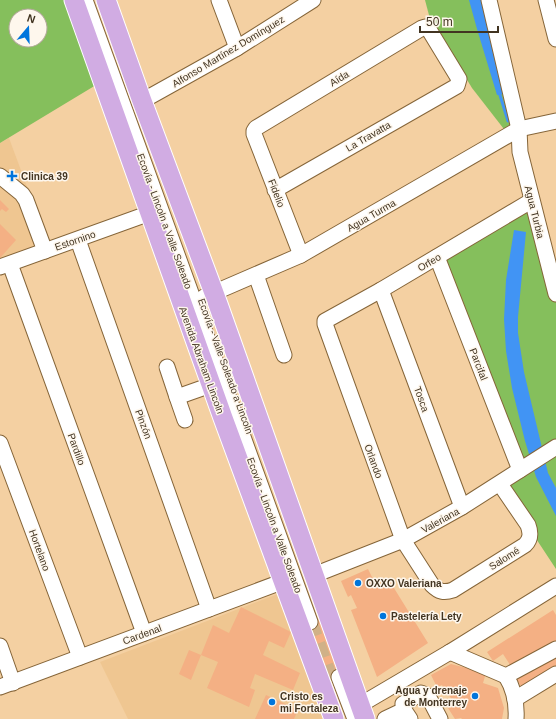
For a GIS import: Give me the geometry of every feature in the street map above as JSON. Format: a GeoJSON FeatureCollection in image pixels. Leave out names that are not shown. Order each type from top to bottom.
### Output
{"type":"FeatureCollection","features":[{"type":"Feature","properties":{"kind":"main road","name":"Avenida Abraham Lincoln"},"geometry":{"type":"LineString","coordinates":[[74,0],[150,213],[198,300],[211,385],[334,719]]}},
{"type":"Feature","properties":{"kind":"main road"},"geometry":{"type":"LineString","coordinates":[[106,0],[142,101],[198,300],[314,575],[360,714]]}},
{"type":"Feature","properties":{"kind":"street","name":"Ecovía - Lincoln a Valle Soleado"},"geometry":{"type":"LineString","coordinates":[[85,0],[198,300],[314,620]]}},
{"type":"Feature","properties":{"kind":"street","name":"Ecovía - Valle Soleado a Lincoln"},"geometry":{"type":"LineString","coordinates":[[93,0],[198,300]]}},
{"type":"Feature","properties":{"kind":"street"},"geometry":{"type":"LineString","coordinates":[[219,0],[237,48]]}},
{"type":"Feature","properties":{"kind":"street","name":"Alfonso Martínez Domínguez"},"geometry":{"type":"LineString","coordinates":[[142,101],[237,48],[313,0]]}},
{"type":"Feature","properties":{"kind":"street","name":"Agua Turbia"},"geometry":{"type":"LineString","coordinates":[[489,0],[519,129],[520,152],[531,201],[556,294]]}},
{"type":"Feature","properties":{"kind":"street"},"geometry":{"type":"LineString","coordinates":[[546,0],[556,39]]}},
{"type":"Feature","properties":{"kind":"street","name":"Aída"},"geometry":{"type":"LineString","coordinates":[[254,131],[276,116],[425,27],[428,28],[459,81]]}},
{"type":"Feature","properties":{"kind":"street","name":"La Travatta"},"geometry":{"type":"LineString","coordinates":[[276,190],[457,86],[459,81]]}},
{"type":"Feature","properties":{"kind":"street","name":"Agua Turma"},"geometry":{"type":"LineString","coordinates":[[198,300],[301,255],[519,129],[556,121]]}},
{"type":"Feature","properties":{"kind":"street","name":"Fidelio"},"geometry":{"type":"LineString","coordinates":[[254,131],[301,255]]}},
{"type":"Feature","properties":{"kind":"street"},"geometry":{"type":"LineString","coordinates":[[0,176],[22,194],[26,200],[45,251]]}},
{"type":"Feature","properties":{"kind":"street","name":"Orfeo"},"geometry":{"type":"LineString","coordinates":[[325,321],[382,290],[531,201]]}},
{"type":"Feature","properties":{"kind":"street","name":"Estornino"},"geometry":{"type":"LineString","coordinates":[[5,265],[150,213]]}},
{"type":"Feature","properties":{"kind":"street","name":"Pinzón"},"geometry":{"type":"LineString","coordinates":[[78,240],[209,609]]}},
{"type":"Feature","properties":{"kind":"street","name":"Parcifal"},"geometry":{"type":"LineString","coordinates":[[438,257],[520,470]]}},
{"type":"Feature","properties":{"kind":"street","name":"Pardillo"},"geometry":{"type":"LineString","coordinates":[[5,265],[144,633]]}},
{"type":"Feature","properties":{"kind":"street"},"geometry":{"type":"LineString","coordinates":[[256,275],[284,356]]}},
{"type":"Feature","properties":{"kind":"street","name":"Tosca"},"geometry":{"type":"LineString","coordinates":[[382,290],[462,507]]}},
{"type":"Feature","properties":{"kind":"street","name":"Orlando"},"geometry":{"type":"LineString","coordinates":[[325,321],[403,540],[432,585],[441,592]]}},
{"type":"Feature","properties":{"kind":"street"},"geometry":{"type":"LineString","coordinates":[[167,367],[185,420]]}},
{"type":"Feature","properties":{"kind":"street"},"geometry":{"type":"LineString","coordinates":[[177,397],[211,385]]}},
{"type":"Feature","properties":{"kind":"street","name":"Hortelano"},"geometry":{"type":"LineString","coordinates":[[0,443],[80,658]]}},
{"type":"Feature","properties":{"kind":"street","name":"Valeriana"},"geometry":{"type":"LineString","coordinates":[[314,575],[403,540],[500,484],[556,447]]}},
{"type":"Feature","properties":{"kind":"street","name":"Salomé"},"geometry":{"type":"LineString","coordinates":[[441,592],[453,590],[529,541],[530,530],[528,525],[500,484]]}},
{"type":"Feature","properties":{"kind":"street","name":"Cardenal"},"geometry":{"type":"LineString","coordinates":[[7,685],[284,581]]}},
{"type":"Feature","properties":{"kind":"street"},"geometry":{"type":"LineString","coordinates":[[345,719],[335,679],[360,714],[450,652],[556,586]]}},
{"type":"Feature","properties":{"kind":"street"},"geometry":{"type":"LineString","coordinates":[[0,646],[7,685]]}},
{"type":"Feature","properties":{"kind":"street"},"geometry":{"type":"LineString","coordinates":[[506,676],[556,649]]}},
{"type":"Feature","properties":{"kind":"street"},"geometry":{"type":"LineString","coordinates":[[450,652],[506,676],[515,699],[516,719]]}},
{"type":"Feature","properties":{"kind":"street"},"geometry":{"type":"LineString","coordinates":[[515,699],[556,674]]}},
{"type":"Feature","properties":{"kind":"street"},"geometry":{"type":"LineString","coordinates":[[385,719],[407,715],[402,705],[403,702],[421,693],[428,696],[440,719]]}},
{"type":"Feature","properties":{"kind":"shaded area","name":"Clinica 39"},"geometry":{"type":"Polygon","coordinates":[[[9,138],[48,243],[0,260],[0,143],[9,138]]]}},
{"type":"Feature","properties":{"kind":"shaded area"},"geometry":{"type":"Polygon","coordinates":[[[283,592],[327,719],[128,719],[100,662],[283,592]]]}},
{"type":"Feature","properties":{"kind":"green space"},"geometry":{"type":"Polygon","coordinates":[[[0,0],[66,0],[96,85],[0,143],[0,0]]]}},
{"type":"Feature","properties":{"kind":"green space"},"geometry":{"type":"Polygon","coordinates":[[[425,0],[489,0],[519,129],[507,133],[472,88],[430,19],[425,0]]]}},
{"type":"Feature","properties":{"kind":"green space"},"geometry":{"type":"Polygon","coordinates":[[[531,201],[556,294],[556,569],[500,484],[526,466],[437,257],[531,201]]]}},
{"type":"Feature","properties":{"kind":"water"},"geometry":{"type":"Polygon","coordinates":[[[469,0],[481,0],[504,94],[497,95],[469,0]]]}},
{"type":"Feature","properties":{"kind":"water"},"geometry":{"type":"Polygon","coordinates":[[[514,230],[526,232],[518,317],[518,333],[524,372],[548,473],[556,488],[556,516],[536,477],[525,441],[512,388],[506,351],[504,319],[506,280],[514,230]]]}},
{"type":"Feature","properties":{"kind":"building"},"geometry":{"type":"Polygon","coordinates":[[[0,200],[9,209],[6,212],[2,209],[0,211],[0,200]]]}},
{"type":"Feature","properties":{"kind":"building"},"geometry":{"type":"Polygon","coordinates":[[[0,224],[16,240],[0,258],[0,224]]]}},
{"type":"Feature","properties":{"kind":"building"},"geometry":{"type":"Polygon","coordinates":[[[368,569],[376,585],[389,580],[428,643],[377,677],[351,610],[357,608],[351,595],[348,597],[341,581],[368,569]]]}},
{"type":"Feature","properties":{"kind":"building"},"geometry":{"type":"Polygon","coordinates":[[[241,607],[291,632],[284,648],[269,641],[263,655],[300,673],[293,690],[255,674],[250,688],[255,690],[249,707],[207,688],[218,662],[201,655],[213,625],[229,633],[241,607]]]}},
{"type":"Feature","properties":{"kind":"building"},"geometry":{"type":"Polygon","coordinates":[[[553,610],[556,615],[556,641],[514,671],[503,654],[493,661],[487,652],[553,610]]]}},
{"type":"Feature","properties":{"kind":"building"},"geometry":{"type":"Polygon","coordinates":[[[322,618],[343,676],[328,681],[307,623],[322,618]]]}},
{"type":"Feature","properties":{"kind":"building"},"geometry":{"type":"Polygon","coordinates":[[[189,650],[201,655],[191,680],[179,674],[189,650]]]}},
{"type":"Feature","properties":{"kind":"building"},"geometry":{"type":"Polygon","coordinates":[[[556,652],[556,667],[522,688],[516,678],[556,652]]]}},
{"type":"Feature","properties":{"kind":"building","name":"Agua y drenaje de Monterrey"},"geometry":{"type":"Polygon","coordinates":[[[451,664],[486,673],[483,683],[498,688],[504,708],[502,719],[455,719],[448,708],[455,704],[442,685],[437,687],[431,675],[451,664]]]}},
{"type":"Feature","properties":{"kind":"building","name":"Cristo es mi Fortaleza"},"geometry":{"type":"Polygon","coordinates":[[[266,695],[298,710],[294,719],[255,719],[266,695]]]}},
{"type":"Feature","properties":{"kind":"waterway"},"geometry":{"type":"LineString","coordinates":[[499,92],[508,121]]}},
{"type":"Feature","properties":{"kind":"tunnel"},"geometry":{"type":"LineString","coordinates":[[310,622],[331,680]]}},
{"type":"Feature","properties":{"kind":"place","name":"Clinica 39"},"geometry":{"type":"Point","coordinates":[12,176]}},
{"type":"Feature","properties":{"kind":"place","name":"OXXO Valeriana"},"geometry":{"type":"Point","coordinates":[358,583]}},
{"type":"Feature","properties":{"kind":"place","name":"Pastelería Lety"},"geometry":{"type":"Point","coordinates":[383,616]}},
{"type":"Feature","properties":{"kind":"place","name":"Agua y drenaje de Monterrey"},"geometry":{"type":"Point","coordinates":[475,696]}},
{"type":"Feature","properties":{"kind":"place","name":"Cristo es mi Fortaleza"},"geometry":{"type":"Point","coordinates":[272,702]}}]}
